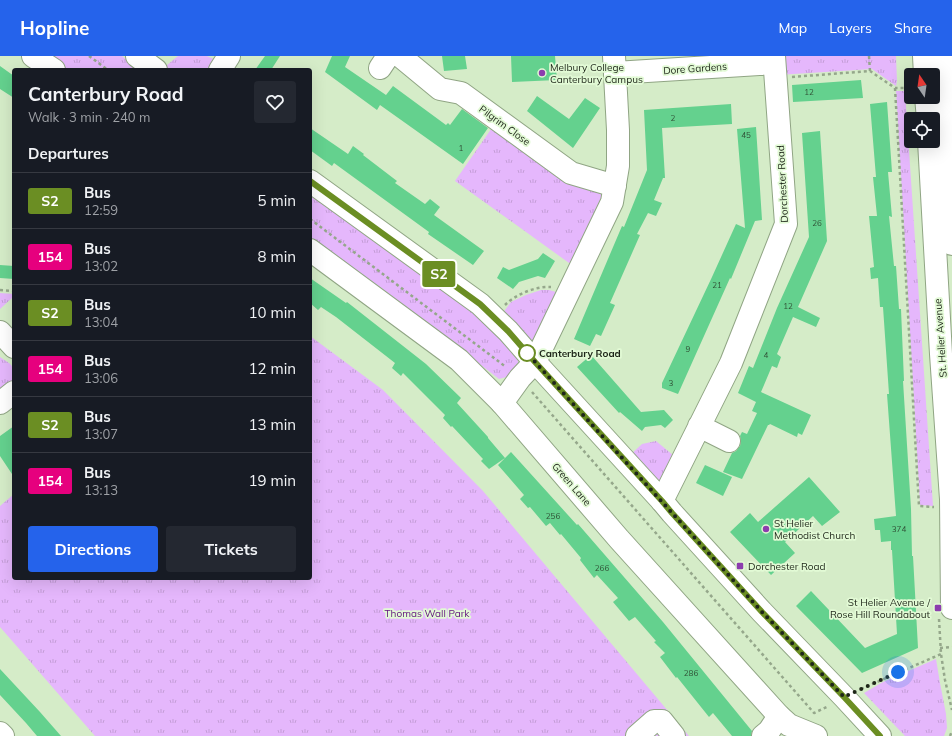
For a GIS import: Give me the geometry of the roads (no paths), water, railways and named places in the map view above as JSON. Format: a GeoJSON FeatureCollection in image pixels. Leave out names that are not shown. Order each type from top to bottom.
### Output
{"type":"FeatureCollection","features":[{"type":"Feature","properties":{"kind":"main road"},"geometry":{"type":"LineString","coordinates":[[33,56],[51,68]]}},
{"type":"Feature","properties":{"kind":"main road"},"geometry":{"type":"LineString","coordinates":[[137,56],[153,68]]}},
{"type":"Feature","properties":{"kind":"main road"},"geometry":{"type":"LineString","coordinates":[[221,68],[229,56]]}},
{"type":"Feature","properties":{"kind":"main road","name":"Pilgrim Close"},"geometry":{"type":"LineString","coordinates":[[400,56],[440,89],[461,93],[571,173],[615,186]]}},
{"type":"Feature","properties":{"kind":"main road"},"geometry":{"type":"LineString","coordinates":[[924,56],[925,68]]}},
{"type":"Feature","properties":{"kind":"main road"},"geometry":{"type":"LineString","coordinates":[[941,56],[952,244]]}},
{"type":"Feature","properties":{"kind":"main road"},"geometry":{"type":"LineString","coordinates":[[502,404],[520,378],[535,362],[612,202],[618,166],[615,65]]}},
{"type":"Feature","properties":{"kind":"main road","name":"Dore Gardens"},"geometry":{"type":"LineString","coordinates":[[615,65],[775,66]]}},
{"type":"Feature","properties":{"kind":"main road","name":"Dorchester Road"},"geometry":{"type":"LineString","coordinates":[[662,501],[731,363],[786,224],[775,66]]}},
{"type":"Feature","properties":{"kind":"main road","name":"St. Helier Avenue"},"geometry":{"type":"LineString","coordinates":[[929,148],[951,499],[952,608]]}},
{"type":"Feature","properties":{"kind":"main road"},"geometry":{"type":"LineString","coordinates":[[312,182],[480,304],[495,318],[762,612],[880,736]]}},
{"type":"Feature","properties":{"kind":"main road","name":"Green Lane"},"geometry":{"type":"LineString","coordinates":[[312,251],[459,360],[502,404],[619,539],[779,716],[789,725],[816,736]]}},
{"type":"Feature","properties":{"kind":"main road"},"geometry":{"type":"LineString","coordinates":[[0,403],[12,394]]}},
{"type":"Feature","properties":{"kind":"main road"},"geometry":{"type":"LineString","coordinates":[[699,426],[729,441]]}},
{"type":"Feature","properties":{"kind":"main road"},"geometry":{"type":"LineString","coordinates":[[763,736],[769,731],[779,716]]}},
{"type":"Feature","properties":{"kind":"main road"},"geometry":{"type":"LineString","coordinates":[[637,736],[654,721],[662,721],[674,736]]}},
{"type":"Feature","properties":{"kind":"main road"},"geometry":{"type":"LineString","coordinates":[[0,733],[3,736]]}},
{"type":"Feature","properties":{"kind":"place","name":"Melbury College Canterbury Campus"},"geometry":{"type":"Point","coordinates":[542,73]}},
{"type":"Feature","properties":{"kind":"place","name":"Canterbury Road"},"geometry":{"type":"Point","coordinates":[527,353]}},
{"type":"Feature","properties":{"kind":"place","name":"St Helier Methodist Church"},"geometry":{"type":"Point","coordinates":[766,529]}},
{"type":"Feature","properties":{"kind":"place","name":"Dorchester Road"},"geometry":{"type":"Point","coordinates":[740,566]}},
{"type":"Feature","properties":{"kind":"place","name":"St Helier Avenue / Rose Hill Roundabout"},"geometry":{"type":"Point","coordinates":[938,608]}},
{"type":"Feature","properties":{"kind":"park label","name":"Thomas Wall Park"},"geometry":{"type":"Point","coordinates":[427,613]}}]}
